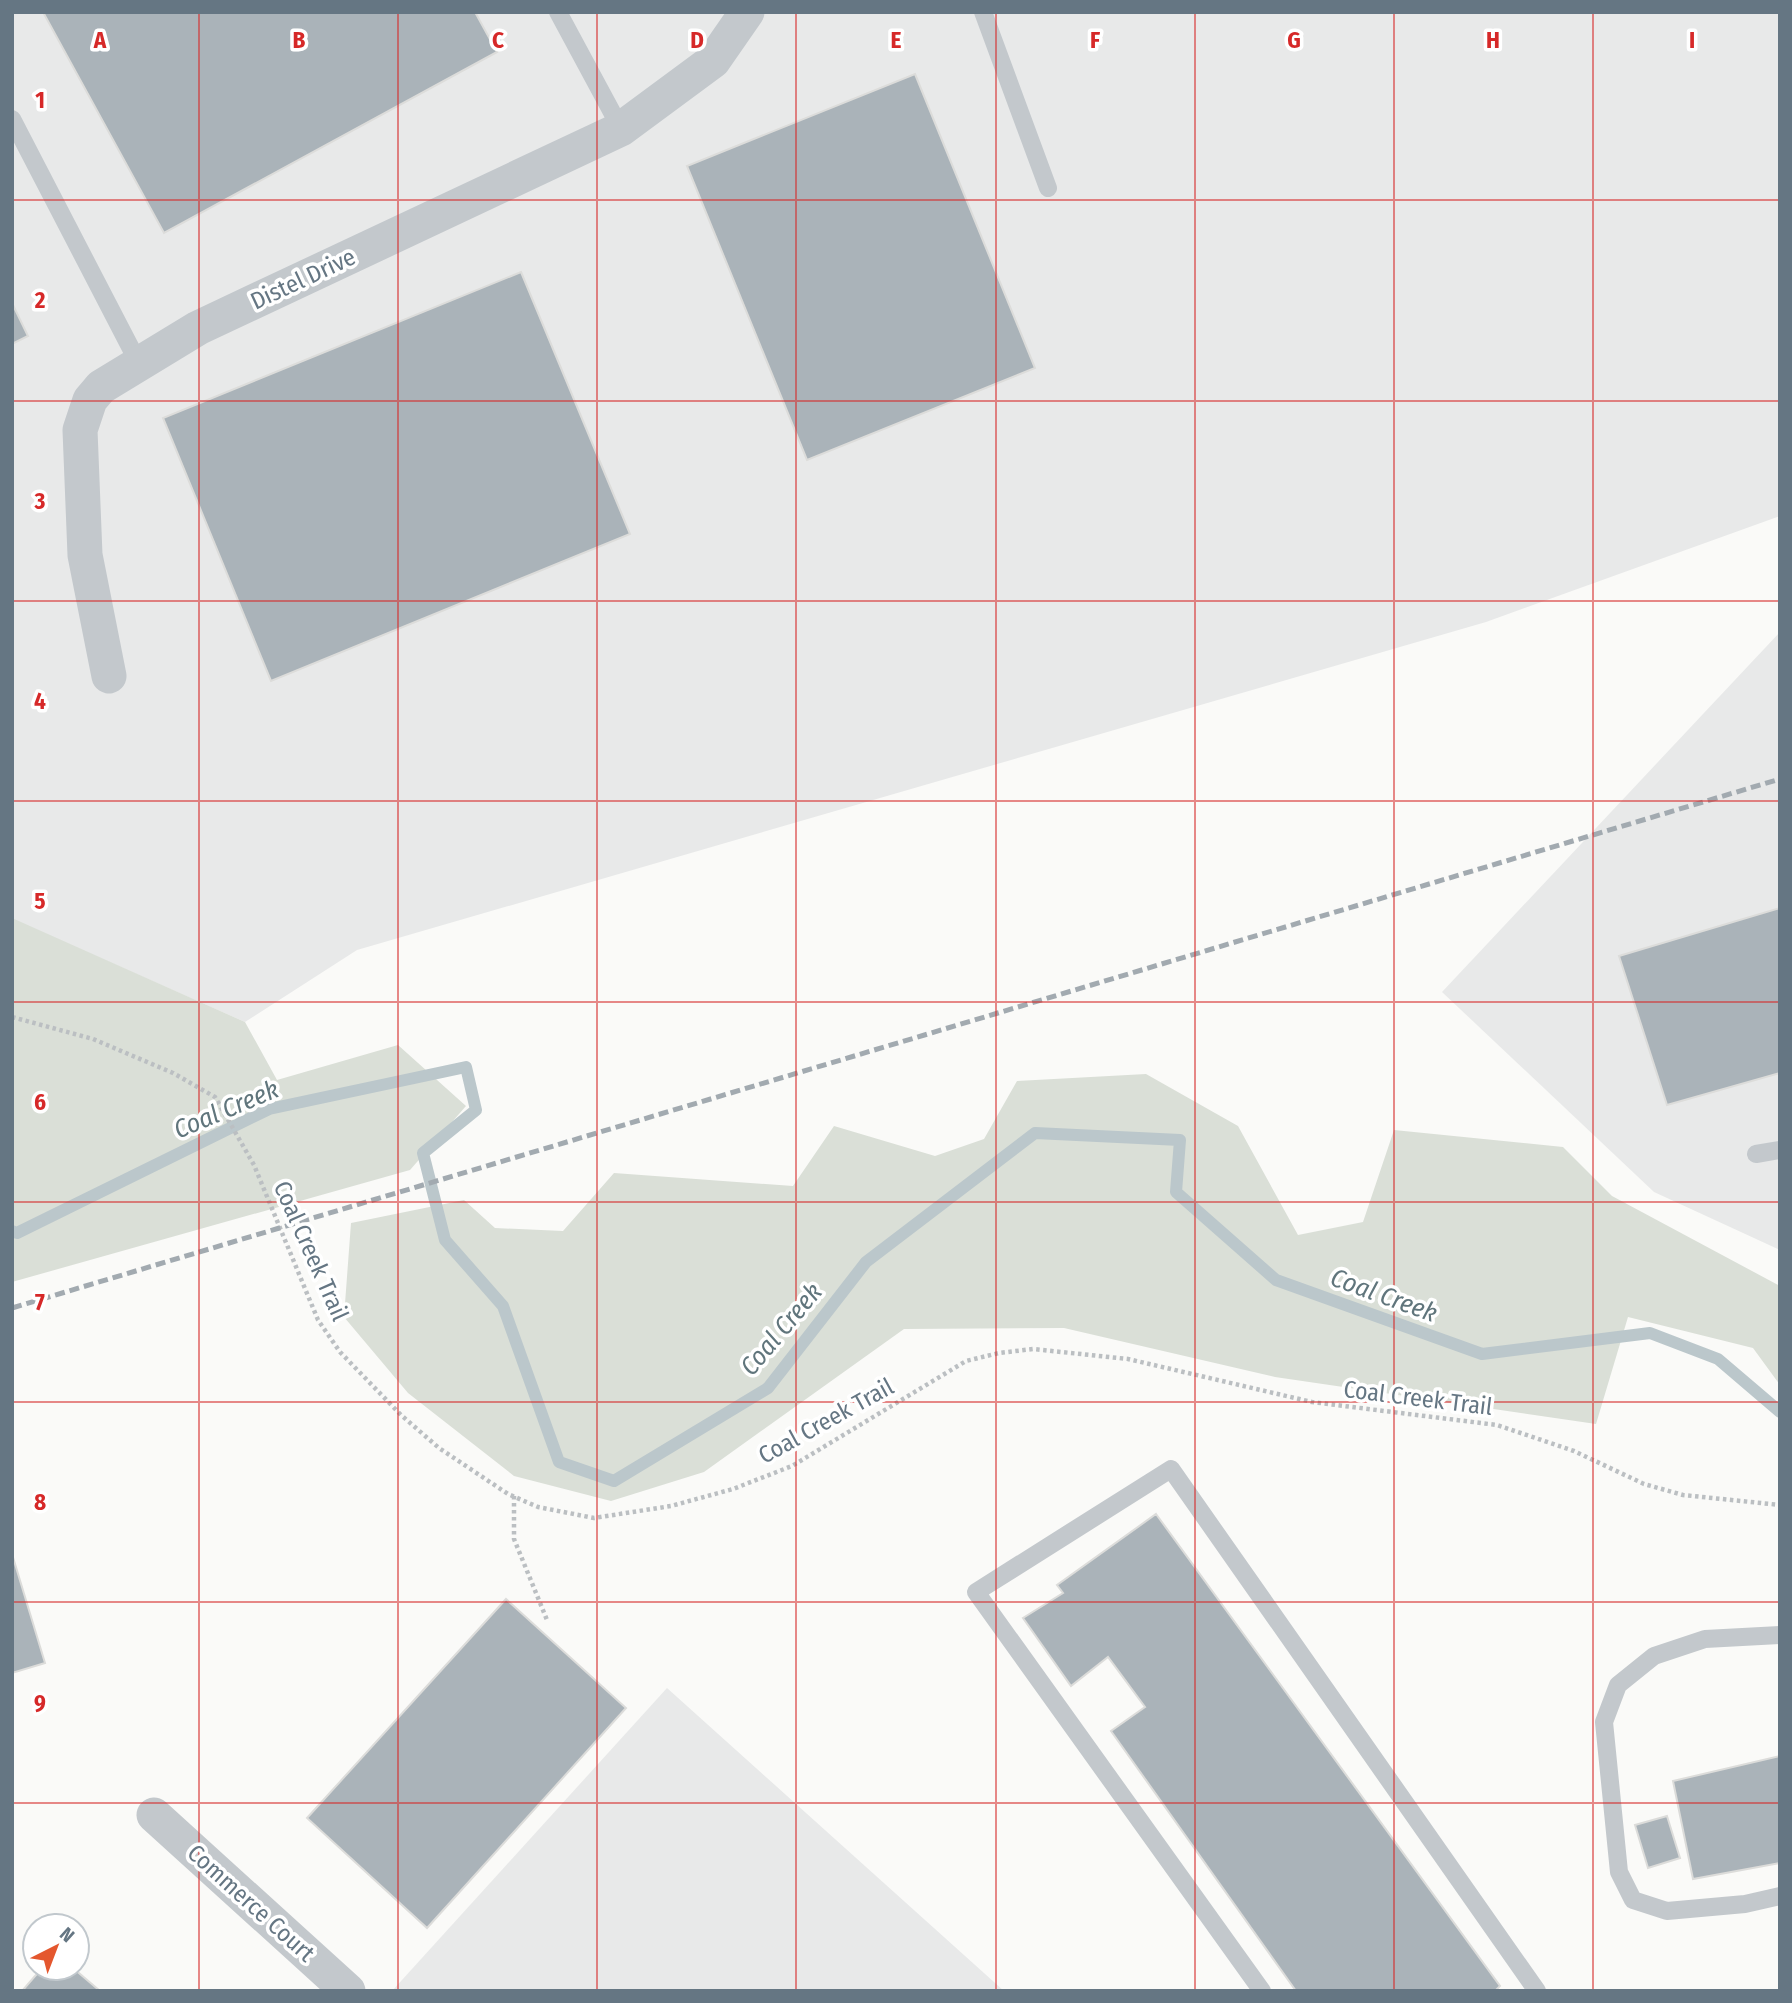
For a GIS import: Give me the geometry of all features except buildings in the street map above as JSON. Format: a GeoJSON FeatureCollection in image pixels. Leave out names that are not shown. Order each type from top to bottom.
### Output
{"type":"FeatureCollection","features":[{"type":"Feature","properties":{"kind":"street","name":"Distel Drive"},"geometry":{"type":"LineString","coordinates":[[109,676],[85,555],[80,430],[90,400],[101,387],[198,328],[621,129],[713,61],[747,12]]}},
{"type":"Feature","properties":{"kind":"street","name":"Commerce Court"},"geometry":{"type":"LineString","coordinates":[[153,1815],[348,1991]]}},
{"type":"Feature","properties":{"kind":"lane"},"geometry":{"type":"LineString","coordinates":[[558,12],[621,129]]}},
{"type":"Feature","properties":{"kind":"lane"},"geometry":{"type":"LineString","coordinates":[[983,12],[1048,188]]}},
{"type":"Feature","properties":{"kind":"lane"},"geometry":{"type":"LineString","coordinates":[[12,119],[139,364]]}},
{"type":"Feature","properties":{"kind":"lane"},"geometry":{"type":"LineString","coordinates":[[1756,1154],[1780,1150]]}},
{"type":"Feature","properties":{"kind":"lane"},"geometry":{"type":"LineString","coordinates":[[1262,1991],[976,1592],[1171,1469],[1537,1991]]}},
{"type":"Feature","properties":{"kind":"lane"},"geometry":{"type":"LineString","coordinates":[[1780,1635],[1705,1639],[1654,1656],[1618,1685],[1604,1722],[1619,1872],[1633,1900],[1667,1910],[1745,1904],[1780,1896]]}},
{"type":"Feature","properties":{"kind":"path","name":"Coal Creek Trail"},"geometry":{"type":"LineString","coordinates":[[12,1017],[93,1039],[173,1073],[215,1097],[254,1165],[318,1320],[340,1352],[383,1398],[439,1448],[514,1496],[538,1507],[594,1518],[671,1506],[720,1492],[792,1466],[966,1361],[1033,1349],[1128,1359],[1312,1402],[1497,1425],[1574,1451],[1657,1488],[1717,1500],[1780,1505]]}},
{"type":"Feature","properties":{"kind":"path"},"geometry":{"type":"LineString","coordinates":[[514,1496],[514,1539],[547,1620]]}},
{"type":"Feature","properties":{"kind":"shaded area"},"geometry":{"type":"Polygon","coordinates":[[[12,12],[1780,12],[1780,516],[1486,622],[357,950],[245,1022],[12,919],[12,12]]]}},
{"type":"Feature","properties":{"kind":"shaded area"},"geometry":{"type":"Polygon","coordinates":[[[1780,632],[1780,1250],[1654,1192],[1442,992],[1780,632]]]}},
{"type":"Feature","properties":{"kind":"shaded area"},"geometry":{"type":"Polygon","coordinates":[[[12,918],[245,1022],[277,1080],[398,1045],[466,1106],[410,1170],[12,1282],[12,918]]]}},
{"type":"Feature","properties":{"kind":"shaded area"},"geometry":{"type":"Polygon","coordinates":[[[1146,1074],[1238,1126],[1298,1235],[1363,1222],[1394,1130],[1563,1147],[1612,1196],[1780,1286],[1780,1385],[1753,1348],[1628,1317],[1596,1424],[1275,1377],[1064,1328],[904,1329],[704,1472],[611,1501],[514,1476],[408,1393],[344,1317],[351,1223],[464,1200],[495,1228],[563,1231],[614,1173],[793,1186],[834,1126],[935,1156],[984,1139],[1017,1081],[1146,1074]]]}},
{"type":"Feature","properties":{"kind":"shaded area"},"geometry":{"type":"Polygon","coordinates":[[[667,1688],[1004,1991],[392,1991],[667,1688]]]}},
{"type":"Feature","properties":{"kind":"waterway","name":"Coal Creek"},"geometry":{"type":"LineString","coordinates":[[12,1231],[17,1233],[269,1109],[466,1067],[476,1110],[423,1153],[445,1240],[503,1306],[559,1462],[614,1481],[768,1388],[866,1262],[1035,1133],[1180,1140],[1176,1192],[1276,1280],[1482,1354],[1650,1333],[1718,1359],[1780,1412]]}},
{"type":"Feature","properties":{"kind":"railway"},"geometry":{"type":"LineString","coordinates":[[12,1308],[1780,779]]}}]}
